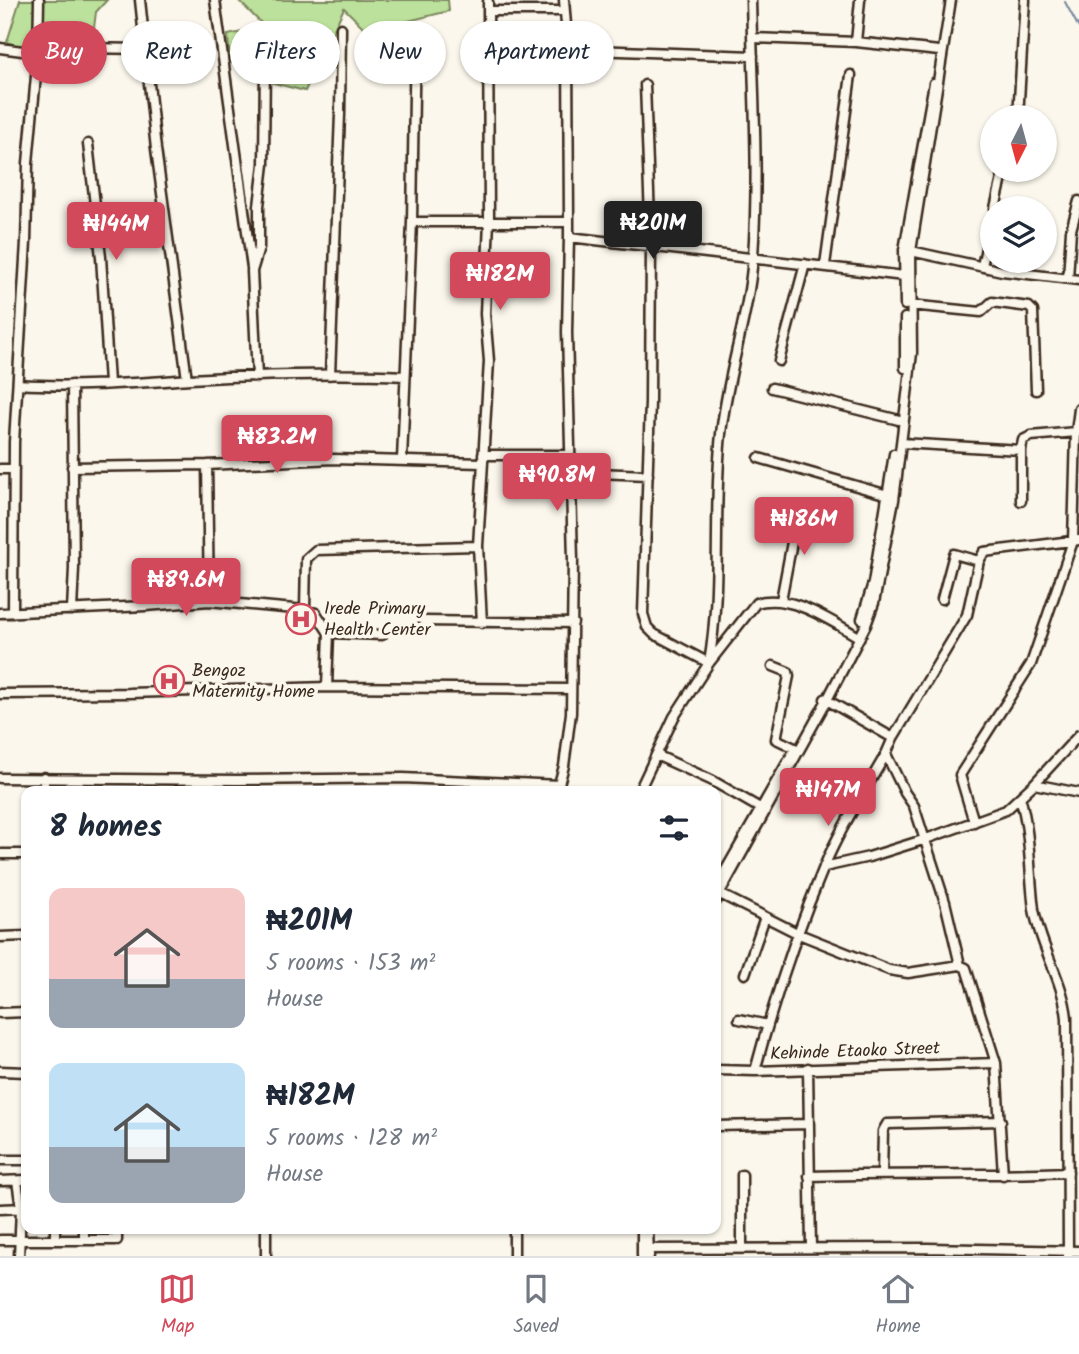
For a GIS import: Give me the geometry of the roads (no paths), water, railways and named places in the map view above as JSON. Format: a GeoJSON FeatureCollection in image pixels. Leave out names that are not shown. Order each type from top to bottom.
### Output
{"type":"FeatureCollection","features":[{"type":"Feature","properties":{"kind":"street"},"geometry":{"type":"LineString","coordinates":[[39,0],[39,21]]}},
{"type":"Feature","properties":{"kind":"street"},"geometry":{"type":"LineString","coordinates":[[140,0],[142,21]]}},
{"type":"Feature","properties":{"kind":"street"},"geometry":{"type":"LineString","coordinates":[[215,0],[252,271],[257,377]]}},
{"type":"Feature","properties":{"kind":"street"},"geometry":{"type":"LineString","coordinates":[[564,0],[565,21]]}},
{"type":"Feature","properties":{"kind":"street"},"geometry":{"type":"LineString","coordinates":[[709,663],[714,626],[720,435],[739,346],[753,257],[755,152],[751,0]]}},
{"type":"Feature","properties":{"kind":"street"},"geometry":{"type":"LineString","coordinates":[[856,43],[860,0]]}},
{"type":"Feature","properties":{"kind":"street"},"geometry":{"type":"LineString","coordinates":[[857,635],[873,583],[899,420],[906,355],[904,250],[946,0]]}},
{"type":"Feature","properties":{"kind":"street"},"geometry":{"type":"LineString","coordinates":[[721,886],[870,615],[879,583],[912,353],[911,251],[951,0]]}},
{"type":"Feature","properties":{"kind":"street"},"geometry":{"type":"LineString","coordinates":[[1019,105],[1025,0]]}},
{"type":"Feature","properties":{"kind":"street"},"geometry":{"type":"LineString","coordinates":[[482,623],[478,546],[489,361],[485,314],[489,221],[488,6],[564,11]]}},
{"type":"Feature","properties":{"kind":"street"},"geometry":{"type":"LineString","coordinates":[[330,375],[341,114],[341,28]]}},
{"type":"Feature","properties":{"kind":"street"},"geometry":{"type":"LineString","coordinates":[[752,38],[856,43],[939,51]]}},
{"type":"Feature","properties":{"kind":"street"},"geometry":{"type":"LineString","coordinates":[[0,47],[21,51]]}},
{"type":"Feature","properties":{"kind":"street"},"geometry":{"type":"LineString","coordinates":[[614,51],[753,56]]}},
{"type":"Feature","properties":{"kind":"street"},"geometry":{"type":"LineString","coordinates":[[825,265],[851,75]]}},
{"type":"Feature","properties":{"kind":"street"},"geometry":{"type":"LineString","coordinates":[[13,613],[14,469],[28,163],[35,84]]}},
{"type":"Feature","properties":{"kind":"street"},"geometry":{"type":"LineString","coordinates":[[149,84],[187,379]]}},
{"type":"Feature","properties":{"kind":"street"},"geometry":{"type":"LineString","coordinates":[[252,271],[259,248],[265,84]]}},
{"type":"Feature","properties":{"kind":"street"},"geometry":{"type":"LineString","coordinates":[[402,460],[412,222],[414,84]]}},
{"type":"Feature","properties":{"kind":"street"},"geometry":{"type":"LineString","coordinates":[[558,786],[571,713],[573,623],[569,455],[568,84]]}},
{"type":"Feature","properties":{"kind":"street"},"geometry":{"type":"LineString","coordinates":[[645,85],[651,246],[643,614],[647,627],[666,642],[709,663]]}},
{"type":"Feature","properties":{"kind":"street"},"geometry":{"type":"LineString","coordinates":[[88,144],[101,257],[109,383]]}},
{"type":"Feature","properties":{"kind":"street"},"geometry":{"type":"LineString","coordinates":[[1068,279],[1071,230],[1079,201]]}},
{"type":"Feature","properties":{"kind":"street"},"geometry":{"type":"LineString","coordinates":[[412,222],[569,222]]}},
{"type":"Feature","properties":{"kind":"street"},"geometry":{"type":"LineString","coordinates":[[569,237],[904,276]]}},
{"type":"Feature","properties":{"kind":"street"},"geometry":{"type":"LineString","coordinates":[[911,251],[980,266]]}},
{"type":"Feature","properties":{"kind":"street"},"geometry":{"type":"LineString","coordinates":[[779,361],[804,264]]}},
{"type":"Feature","properties":{"kind":"street"},"geometry":{"type":"LineString","coordinates":[[1018,273],[1079,280]]}},
{"type":"Feature","properties":{"kind":"street"},"geometry":{"type":"LineString","coordinates":[[911,305],[968,313],[981,312],[992,302],[1029,307],[1033,311],[1036,390]]}},
{"type":"Feature","properties":{"kind":"street"},"geometry":{"type":"LineString","coordinates":[[18,384],[149,383],[187,379],[330,375],[405,376]]}},
{"type":"Feature","properties":{"kind":"street"},"geometry":{"type":"LineString","coordinates":[[72,385],[72,610]]}},
{"type":"Feature","properties":{"kind":"street"},"geometry":{"type":"LineString","coordinates":[[772,387],[899,420]]}},
{"type":"Feature","properties":{"kind":"street"},"geometry":{"type":"LineString","coordinates":[[974,822],[960,775],[1035,656],[1076,541],[1076,432],[1079,409]]}},
{"type":"Feature","properties":{"kind":"street"},"geometry":{"type":"LineString","coordinates":[[1021,501],[1023,440],[1031,436],[1076,432]]}},
{"type":"Feature","properties":{"kind":"street"},"geometry":{"type":"LineString","coordinates":[[901,443],[1021,450]]}},
{"type":"Feature","properties":{"kind":"street"},"geometry":{"type":"LineString","coordinates":[[72,467],[569,455]]}},
{"type":"Feature","properties":{"kind":"street"},"geometry":{"type":"LineString","coordinates":[[759,458],[888,495]]}},
{"type":"Feature","properties":{"kind":"street"},"geometry":{"type":"LineString","coordinates":[[207,465],[209,601]]}},
{"type":"Feature","properties":{"kind":"street"},"geometry":{"type":"LineString","coordinates":[[0,469],[14,469]]}},
{"type":"Feature","properties":{"kind":"street"},"geometry":{"type":"LineString","coordinates":[[570,472],[648,475]]}},
{"type":"Feature","properties":{"kind":"street"},"geometry":{"type":"LineString","coordinates":[[780,600],[802,508]]}},
{"type":"Feature","properties":{"kind":"street"},"geometry":{"type":"LineString","coordinates":[[755,1071],[768,1025],[824,867],[893,738],[967,615],[979,561],[984,552],[1076,541]]}},
{"type":"Feature","properties":{"kind":"street"},"geometry":{"type":"LineString","coordinates":[[305,610],[306,559],[316,550],[478,546]]}},
{"type":"Feature","properties":{"kind":"street"},"geometry":{"type":"LineString","coordinates":[[942,599],[954,554],[979,561]]}},
{"type":"Feature","properties":{"kind":"street"},"geometry":{"type":"LineString","coordinates":[[641,786],[674,717],[709,663],[756,603],[780,600],[857,635]]}},
{"type":"Feature","properties":{"kind":"street"},"geometry":{"type":"LineString","coordinates":[[0,613],[209,601],[305,610],[316,613],[329,633],[327,687]]}},
{"type":"Feature","properties":{"kind":"street"},"geometry":{"type":"LineString","coordinates":[[424,621],[573,623]]}},
{"type":"Feature","properties":{"kind":"street"},"geometry":{"type":"LineString","coordinates":[[329,633],[382,635]]}},
{"type":"Feature","properties":{"kind":"street"},"geometry":{"type":"LineString","coordinates":[[773,666],[788,672],[789,676],[776,738],[797,750]]}},
{"type":"Feature","properties":{"kind":"street"},"geometry":{"type":"LineString","coordinates":[[0,694],[327,687],[571,689]]}},
{"type":"Feature","properties":{"kind":"street"},"geometry":{"type":"LineString","coordinates":[[825,699],[893,738]]}},
{"type":"Feature","properties":{"kind":"street"},"geometry":{"type":"LineString","coordinates":[[824,867],[869,857],[1006,810],[1034,785],[1079,735]]}},
{"type":"Feature","properties":{"kind":"street"},"geometry":{"type":"LineString","coordinates":[[886,754],[914,806],[926,839],[960,965]]}},
{"type":"Feature","properties":{"kind":"street"},"geometry":{"type":"LineString","coordinates":[[656,755],[711,780],[763,810]]}},
{"type":"Feature","properties":{"kind":"street"},"geometry":{"type":"LineString","coordinates":[[0,778],[413,779],[526,786]]}},
{"type":"Feature","properties":{"kind":"street"},"geometry":{"type":"LineString","coordinates":[[44,778],[44,786]]}},
{"type":"Feature","properties":{"kind":"street"},"geometry":{"type":"LineString","coordinates":[[412,786],[413,779]]}},
{"type":"Feature","properties":{"kind":"street"},"geometry":{"type":"LineString","coordinates":[[1034,785],[1079,793]]}},
{"type":"Feature","properties":{"kind":"street"},"geometry":{"type":"LineString","coordinates":[[1020,797],[1028,835],[1034,911],[1065,998],[1068,1253]]}},
{"type":"Feature","properties":{"kind":"street"},"geometry":{"type":"LineString","coordinates":[[0,854],[21,854]]}},
{"type":"Feature","properties":{"kind":"street"},"geometry":{"type":"LineString","coordinates":[[721,895],[799,934],[898,972],[929,971],[960,965],[966,968],[996,1063],[1003,1175]]}},
{"type":"Feature","properties":{"kind":"street"},"geometry":{"type":"LineString","coordinates":[[745,974],[765,917]]}},
{"type":"Feature","properties":{"kind":"street"},"geometry":{"type":"LineString","coordinates":[[0,937],[21,936]]}},
{"type":"Feature","properties":{"kind":"street"},"geometry":{"type":"LineString","coordinates":[[0,1013],[21,1012]]}},
{"type":"Feature","properties":{"kind":"street"},"geometry":{"type":"LineString","coordinates":[[739,1019],[768,1025]]}},
{"type":"Feature","properties":{"kind":"street","name":"Kehinde Etaoko Street"},"geometry":{"type":"LineString","coordinates":[[721,1070],[996,1063]]}},
{"type":"Feature","properties":{"kind":"street"},"geometry":{"type":"LineString","coordinates":[[808,1068],[811,1248]]}},
{"type":"Feature","properties":{"kind":"street"},"geometry":{"type":"LineString","coordinates":[[0,1071],[21,1072]]}},
{"type":"Feature","properties":{"kind":"street"},"geometry":{"type":"LineString","coordinates":[[882,1174],[883,1131],[887,1124],[1001,1121]]}},
{"type":"Feature","properties":{"kind":"street"},"geometry":{"type":"LineString","coordinates":[[721,1126],[808,1124]]}},
{"type":"Feature","properties":{"kind":"street"},"geometry":{"type":"LineString","coordinates":[[0,1160],[21,1160]]}},
{"type":"Feature","properties":{"kind":"street"},"geometry":{"type":"LineString","coordinates":[[809,1177],[1068,1172]]}},
{"type":"Feature","properties":{"kind":"street"},"geometry":{"type":"LineString","coordinates":[[742,1175],[742,1248]]}},
{"type":"Feature","properties":{"kind":"street"},"geometry":{"type":"LineString","coordinates":[[0,1181],[21,1181]]}},
{"type":"Feature","properties":{"kind":"street"},"geometry":{"type":"LineString","coordinates":[[0,1209],[21,1208]]}},
{"type":"Feature","properties":{"kind":"street"},"geometry":{"type":"LineString","coordinates":[[19,1256],[21,1227]]}},
{"type":"Feature","properties":{"kind":"street"},"geometry":{"type":"LineString","coordinates":[[55,1234],[55,1240]]}},
{"type":"Feature","properties":{"kind":"street"},"geometry":{"type":"LineString","coordinates":[[84,1234],[84,1240]]}},
{"type":"Feature","properties":{"kind":"street"},"geometry":{"type":"LineString","coordinates":[[0,1240],[117,1240],[117,1234]]}},
{"type":"Feature","properties":{"kind":"street"},"geometry":{"type":"LineString","coordinates":[[265,1234],[266,1256]]}},
{"type":"Feature","properties":{"kind":"street"},"geometry":{"type":"LineString","coordinates":[[514,1234],[514,1256]]}},
{"type":"Feature","properties":{"kind":"street"},"geometry":{"type":"LineString","coordinates":[[643,1234],[645,1253]]}},
{"type":"Feature","properties":{"kind":"street"},"geometry":{"type":"LineString","coordinates":[[645,1253],[647,1234]]}},
{"type":"Feature","properties":{"kind":"street"},"geometry":{"type":"LineString","coordinates":[[645,1253],[742,1248],[1079,1251]]}},
{"type":"Feature","properties":{"kind":"waterway"},"geometry":{"type":"LineString","coordinates":[[1065,2],[1079,28]]}},
{"type":"Feature","properties":{"kind":"place","name":"Irede Primary Health Center"},"geometry":{"type":"Point","coordinates":[301,619]}},
{"type":"Feature","properties":{"kind":"place","name":"Bengoz Maternity Home"},"geometry":{"type":"Point","coordinates":[169,681]}}]}
